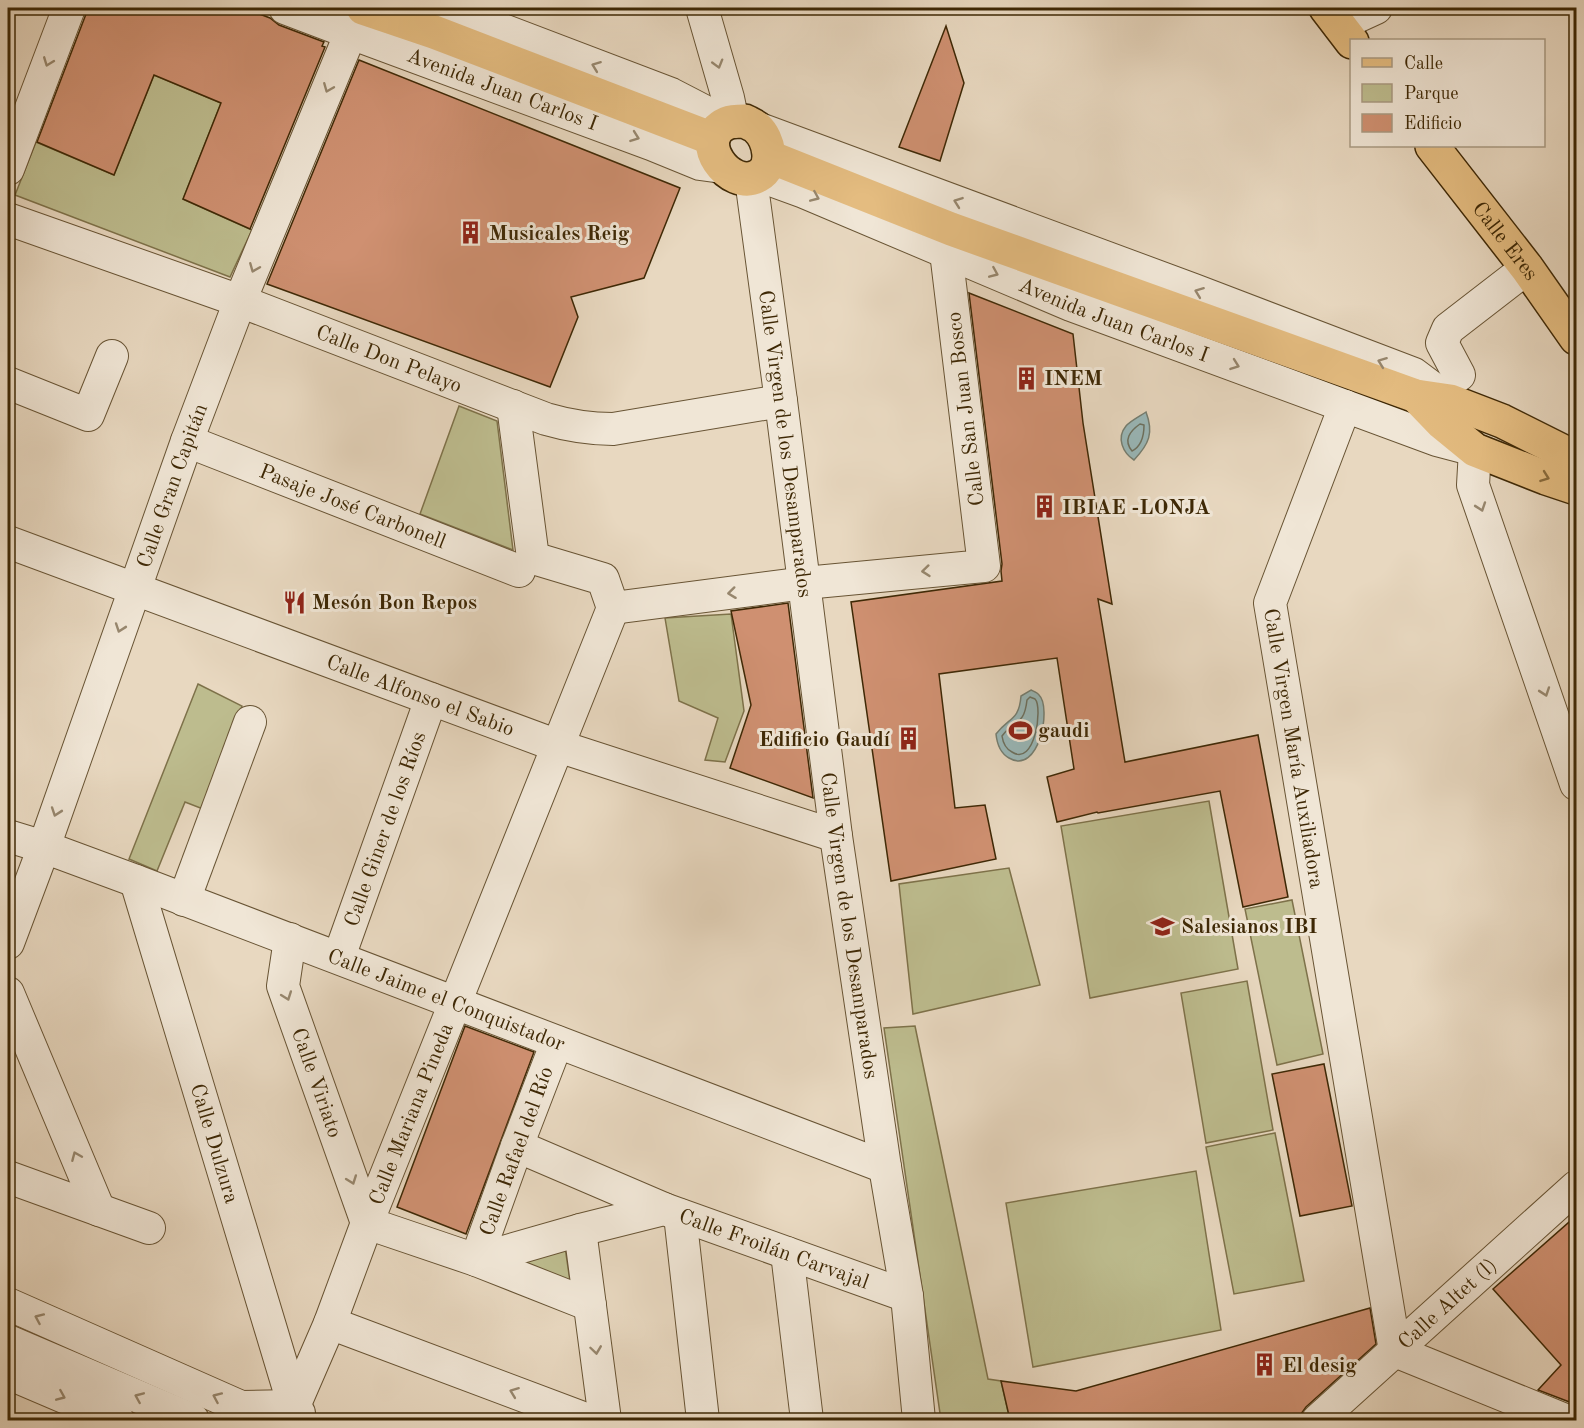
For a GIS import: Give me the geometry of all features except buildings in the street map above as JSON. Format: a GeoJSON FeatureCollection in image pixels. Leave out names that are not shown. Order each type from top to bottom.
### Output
{"type":"FeatureCollection","features":[{"type":"Feature","properties":{"kind":"main road","name":"Avenida Juan Carlos I"},"geometry":{"type":"LineString","coordinates":[[358,16],[434,32],[741,149],[948,240],[1416,396],[1454,388],[1502,421],[1576,458]]}},
{"type":"Feature","properties":{"kind":"main road","name":"Calle Eres"},"geometry":{"type":"LineString","coordinates":[[1433,147],[1527,268],[1576,338]]}},
{"type":"Feature","properties":{"kind":"main road"},"geometry":{"type":"LineString","coordinates":[[1416,396],[1442,423],[1475,450],[1576,488]]}},
{"type":"Feature","properties":{"kind":"street"},"geometry":{"type":"LineString","coordinates":[[8,169],[69,8]]}},
{"type":"Feature","properties":{"kind":"street","name":"Avenida Juan Carlos I"},"geometry":{"type":"LineString","coordinates":[[285,8],[358,16]]}},
{"type":"Feature","properties":{"kind":"street","name":"Avenida Juan Carlos I"},"geometry":{"type":"LineString","coordinates":[[445,8],[671,94],[741,149],[1182,286],[1454,388]]}},
{"type":"Feature","properties":{"kind":"street","name":"Calle Virgen de los Desamparados"},"geometry":{"type":"LineString","coordinates":[[702,8],[741,149],[781,401],[836,836],[885,1167],[907,1296],[919,1420]]}},
{"type":"Feature","properties":{"kind":"street"},"geometry":{"type":"LineString","coordinates":[[1339,25],[1376,8]]}},
{"type":"Feature","properties":{"kind":"street","name":"Calle Gran Capitán"},"geometry":{"type":"LineString","coordinates":[[8,943],[187,441],[240,301],[358,16]]}},
{"type":"Feature","properties":{"kind":"street","name":"Calle Don Pelayo"},"geometry":{"type":"LineString","coordinates":[[8,219],[240,301],[546,419],[570,426],[587,429],[613,429],[781,401]]}},
{"type":"Feature","properties":{"kind":"street","name":"Avenida Juan Carlos I"},"geometry":{"type":"LineString","coordinates":[[948,240],[1071,305],[1437,440],[1475,450]]}},
{"type":"Feature","properties":{"kind":"street","name":"Calle San Juan Bosco"},"geometry":{"type":"LineString","coordinates":[[805,583],[984,566],[948,240]]}},
{"type":"Feature","properties":{"kind":"street"},"geometry":{"type":"LineString","coordinates":[[1454,388],[1442,343],[1448,328],[1527,268]]}},
{"type":"Feature","properties":{"kind":"street"},"geometry":{"type":"LineString","coordinates":[[8,383],[88,415],[112,356]]}},
{"type":"Feature","properties":{"kind":"street"},"geometry":{"type":"LineString","coordinates":[[501,401],[533,558],[603,579],[613,608],[805,583]]}},
{"type":"Feature","properties":{"kind":"street","name":"Pasaje José Carbonell"},"geometry":{"type":"LineString","coordinates":[[187,441],[519,571],[496,421],[501,401]]}},
{"type":"Feature","properties":{"kind":"street","name":"Calle Virgen María Auxiliadora"},"geometry":{"type":"LineString","coordinates":[[1345,406],[1270,603],[1395,1351]]}},
{"type":"Feature","properties":{"kind":"street"},"geometry":{"type":"LineString","coordinates":[[1527,435],[1485,436],[1475,450],[1473,484],[1576,784]]}},
{"type":"Feature","properties":{"kind":"street","name":"Calle Alfonso el Sabio"},"geometry":{"type":"LineString","coordinates":[[8,542],[558,746],[836,836]]}},
{"type":"Feature","properties":{"kind":"street","name":"Calle Mariana Pineda"},"geometry":{"type":"LineString","coordinates":[[295,1416],[367,1223],[613,608]]}},
{"type":"Feature","properties":{"kind":"street","name":"Calle Giner de los Ríos"},"geometry":{"type":"LineString","coordinates":[[339,957],[431,699]]}},
{"type":"Feature","properties":{"kind":"street"},"geometry":{"type":"LineString","coordinates":[[184,900],[250,722]]}},
{"type":"Feature","properties":{"kind":"street","name":"Calle Jaime el Conquistador"},"geometry":{"type":"LineString","coordinates":[[8,836],[44,847],[339,957],[885,1167]]}},
{"type":"Feature","properties":{"kind":"street","name":"Calle Dulzura"},"geometry":{"type":"LineString","coordinates":[[136,881],[295,1416]]}},
{"type":"Feature","properties":{"kind":"street","name":"Calle Viriato"},"geometry":{"type":"LineString","coordinates":[[290,939],[283,986],[367,1223]]}},
{"type":"Feature","properties":{"kind":"street"},"geometry":{"type":"LineString","coordinates":[[8,993],[99,1210]]}},
{"type":"Feature","properties":{"kind":"street","name":"Calle Rafael del Río"},"geometry":{"type":"LineString","coordinates":[[476,1260],[516,1146],[557,1042]]}},
{"type":"Feature","properties":{"kind":"street"},"geometry":{"type":"LineString","coordinates":[[516,1146],[672,1212],[704,1420]]}},
{"type":"Feature","properties":{"kind":"street"},"geometry":{"type":"LineString","coordinates":[[8,1177],[149,1228]]}},
{"type":"Feature","properties":{"kind":"street","name":"Calle Altet (l)"},"geometry":{"type":"LineString","coordinates":[[1318,1420],[1576,1187]]}},
{"type":"Feature","properties":{"kind":"street","name":"Calle Froilán Carvajal"},"geometry":{"type":"LineString","coordinates":[[476,1260],[580,1230],[672,1212],[907,1296]]}},
{"type":"Feature","properties":{"kind":"street"},"geometry":{"type":"LineString","coordinates":[[367,1223],[476,1260],[590,1305]]}},
{"type":"Feature","properties":{"kind":"street"},"geometry":{"type":"LineString","coordinates":[[580,1230],[605,1420]]}},
{"type":"Feature","properties":{"kind":"street"},"geometry":{"type":"LineString","coordinates":[[787,1254],[807,1420]]}},
{"type":"Feature","properties":{"kind":"street"},"geometry":{"type":"LineString","coordinates":[[8,1304],[241,1407],[295,1416]]}},
{"type":"Feature","properties":{"kind":"street"},"geometry":{"type":"LineString","coordinates":[[330,1323],[588,1420]]}},
{"type":"Feature","properties":{"kind":"street"},"geometry":{"type":"LineString","coordinates":[[8,1341],[193,1420]]}},
{"type":"Feature","properties":{"kind":"street"},"geometry":{"type":"LineString","coordinates":[[1395,1351],[1565,1420]]}},
{"type":"Feature","properties":{"kind":"street"},"geometry":{"type":"LineString","coordinates":[[8,1373],[118,1420]]}},
{"type":"Feature","properties":{"kind":"green space"},"geometry":{"type":"Polygon","coordinates":[[[154,75],[221,103],[183,199],[252,230],[230,277],[15,195],[36,142],[114,175],[154,75]]]}},
{"type":"Feature","properties":{"kind":"green space"},"geometry":{"type":"Polygon","coordinates":[[[459,406],[497,421],[513,550],[420,514],[459,406]]]}},
{"type":"Feature","properties":{"kind":"green space"},"geometry":{"type":"Polygon","coordinates":[[[731,614],[744,711],[725,762],[705,760],[718,718],[679,701],[665,618],[731,614]]]}},
{"type":"Feature","properties":{"kind":"green space"},"geometry":{"type":"Polygon","coordinates":[[[198,684],[242,706],[203,809],[185,802],[157,871],[129,859],[198,684]]]}},
{"type":"Feature","properties":{"kind":"green space"},"geometry":{"type":"Polygon","coordinates":[[[1209,801],[1238,969],[1090,998],[1061,826],[1209,801]]]}},
{"type":"Feature","properties":{"kind":"green space"},"geometry":{"type":"Polygon","coordinates":[[[1009,868],[1040,985],[913,1014],[899,884],[1009,868]]]}},
{"type":"Feature","properties":{"kind":"green space"},"geometry":{"type":"Polygon","coordinates":[[[1292,900],[1323,1054],[1277,1065],[1245,909],[1292,900]]]}},
{"type":"Feature","properties":{"kind":"green space"},"geometry":{"type":"Polygon","coordinates":[[[1247,981],[1273,1130],[1206,1143],[1181,993],[1247,981]]]}},
{"type":"Feature","properties":{"kind":"green space"},"geometry":{"type":"Polygon","coordinates":[[[915,1026],[988,1379],[1001,1381],[1010,1420],[941,1420],[884,1028],[915,1026]]]}},
{"type":"Feature","properties":{"kind":"green space"},"geometry":{"type":"Polygon","coordinates":[[[1275,1133],[1304,1281],[1234,1294],[1206,1147],[1275,1133]]]}},
{"type":"Feature","properties":{"kind":"green space"},"geometry":{"type":"Polygon","coordinates":[[[1196,1171],[1221,1330],[1033,1367],[1006,1203],[1196,1171]]]}},
{"type":"Feature","properties":{"kind":"green space"},"geometry":{"type":"Polygon","coordinates":[[[565,1247],[571,1288],[507,1265],[565,1247]]]}},
{"type":"Feature","properties":{"kind":"water"},"geometry":{"type":"Polygon","coordinates":[[[1146,412],[1150,426],[1149,438],[1134,460],[1124,449],[1121,435],[1128,424],[1146,412]]]}},
{"type":"Feature","properties":{"kind":"water","name":"gaudi"},"geometry":{"type":"Polygon","coordinates":[[[1031,690],[1038,694],[1043,702],[1043,725],[1035,749],[1028,757],[1019,761],[1003,754],[996,734],[1016,715],[1021,696],[1031,690]]]}},
{"type":"Feature","properties":{"kind":"place","name":"Musicales Reig"},"geometry":{"type":"Point","coordinates":[471,233]}},
{"type":"Feature","properties":{"kind":"place","name":"INEM"},"geometry":{"type":"Point","coordinates":[1026,378]}},
{"type":"Feature","properties":{"kind":"place","name":"IBIAE -LONJA"},"geometry":{"type":"Point","coordinates":[1044,507]}},
{"type":"Feature","properties":{"kind":"place","name":"Mesón Bon Repos"},"geometry":{"type":"Point","coordinates":[294,602]}},
{"type":"Feature","properties":{"kind":"place","name":"gaudi"},"geometry":{"type":"Point","coordinates":[1020,730]}},
{"type":"Feature","properties":{"kind":"place","name":"Edificio Gaudí"},"geometry":{"type":"Point","coordinates":[908,739]}},
{"type":"Feature","properties":{"kind":"place","name":"Salesianos IBI"},"geometry":{"type":"Point","coordinates":[1163,926]}},
{"type":"Feature","properties":{"kind":"place","name":"El desig"},"geometry":{"type":"Point","coordinates":[1264,1365]}}]}
